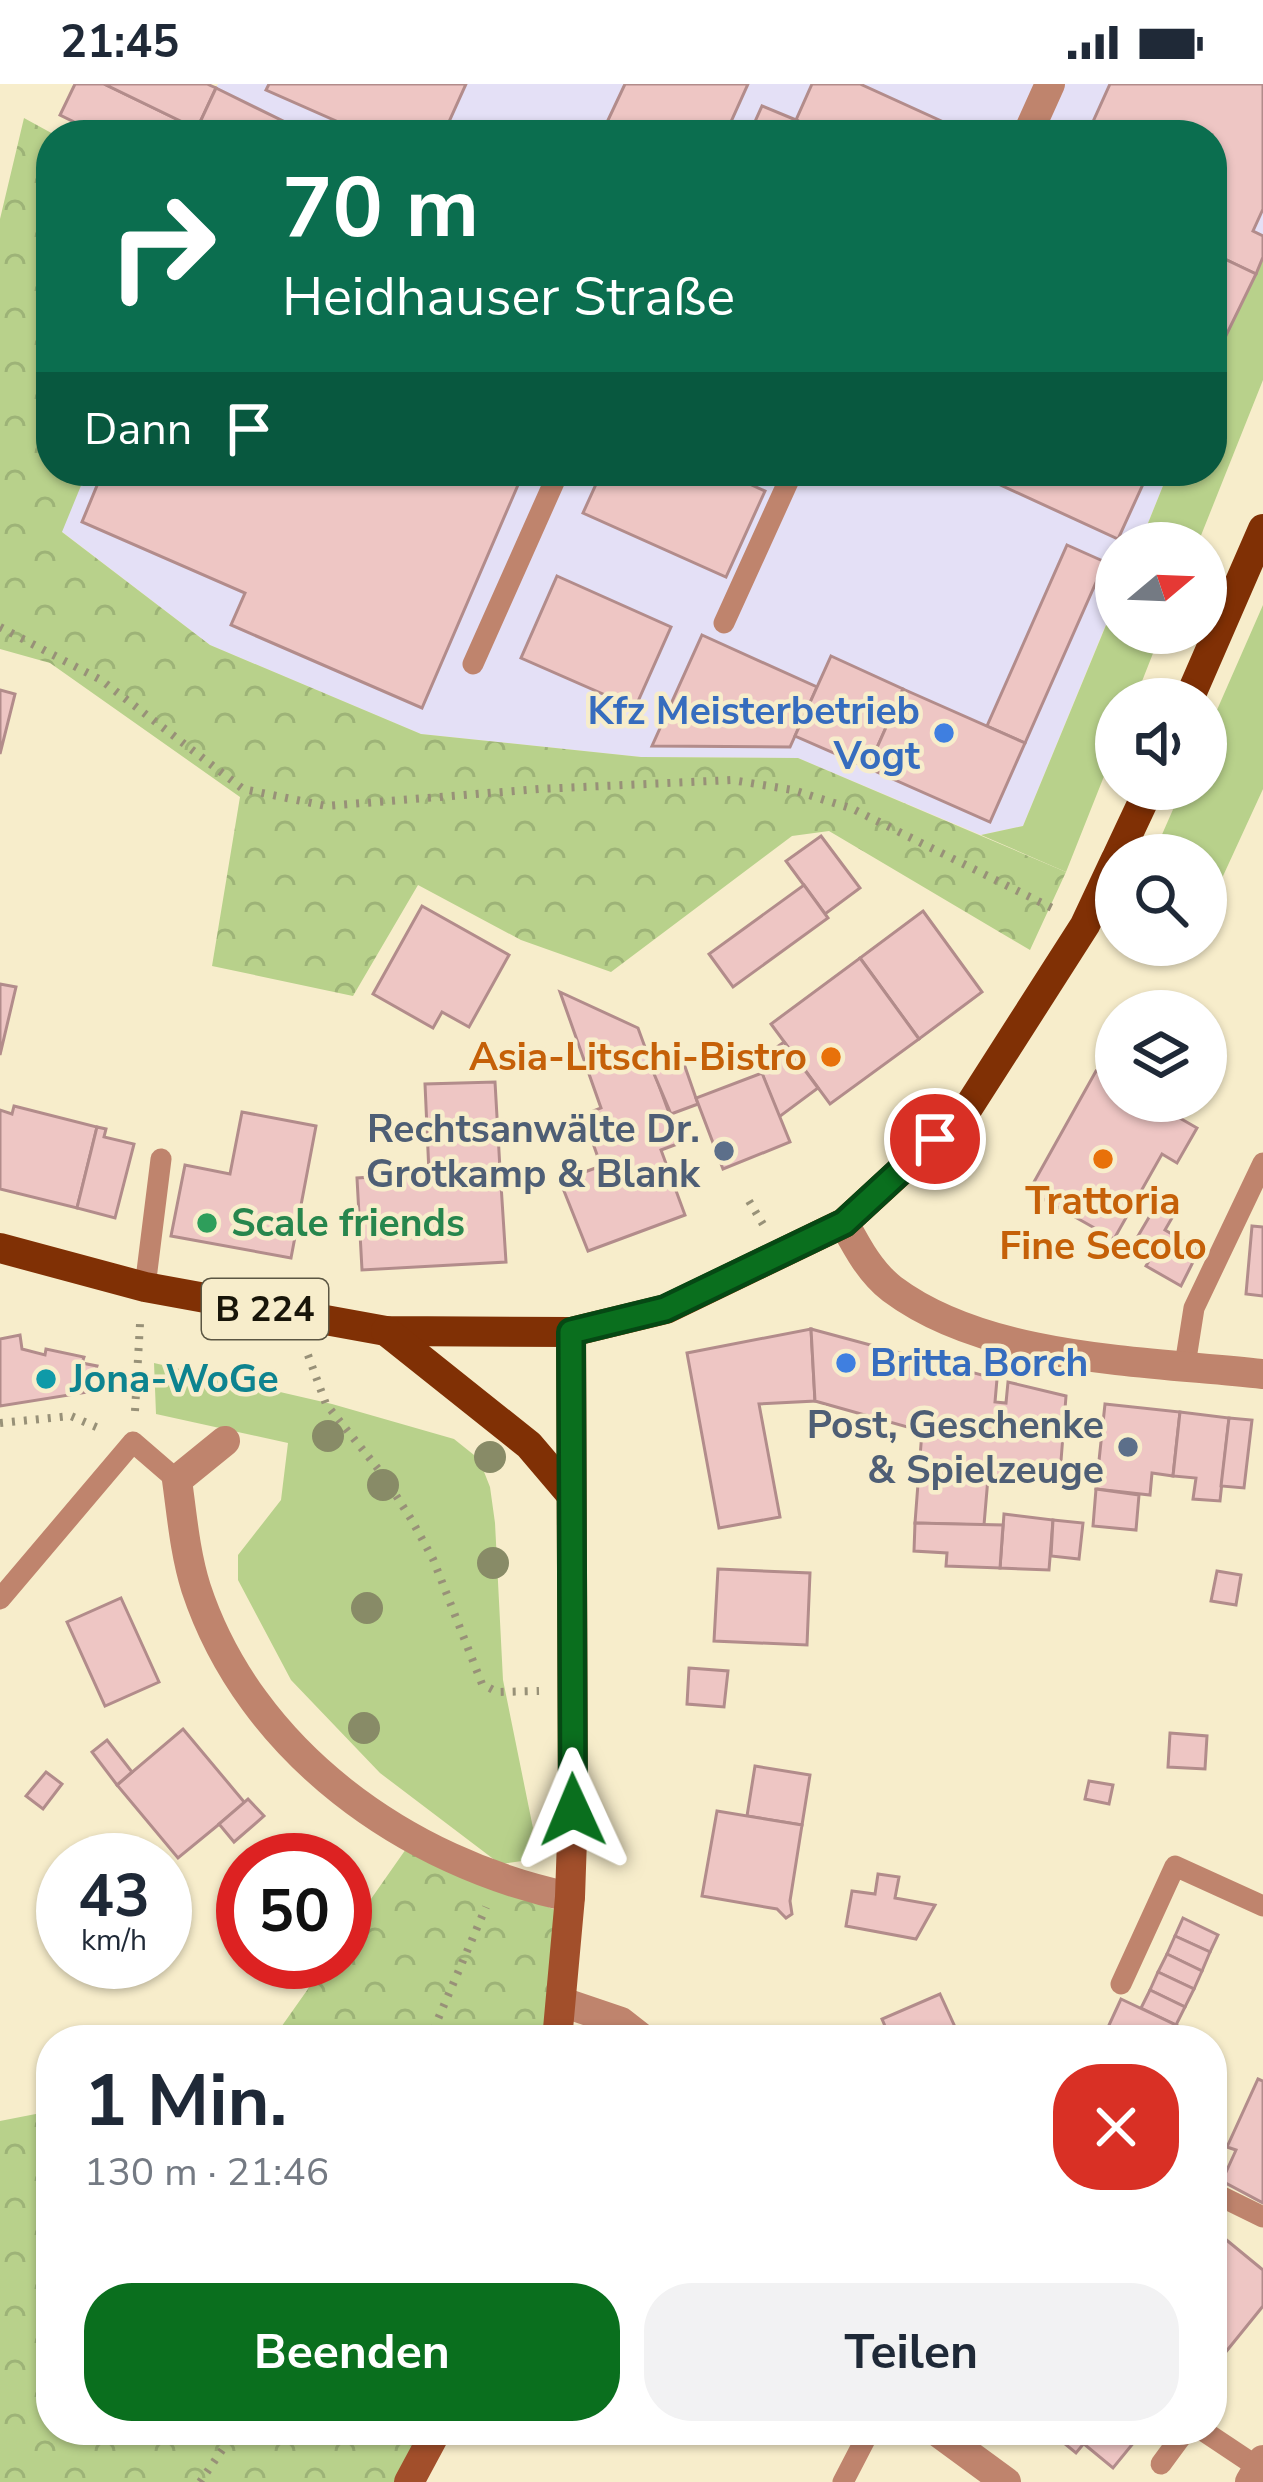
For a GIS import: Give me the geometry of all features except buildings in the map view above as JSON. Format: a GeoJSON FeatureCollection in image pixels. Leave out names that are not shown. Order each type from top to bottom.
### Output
{"type":"FeatureCollection","features":[{"type":"Feature","properties":{"kind":"main road"},"geometry":{"type":"LineString","coordinates":[[1198,678],[1263,530]]}},
{"type":"Feature","properties":{"kind":"main road","name":"B 224"},"geometry":{"type":"LineString","coordinates":[[0,1248],[145,1287],[386,1331],[571,1332],[665,1309],[844,1223],[966,1111],[1095,904]]}},
{"type":"Feature","properties":{"kind":"main road"},"geometry":{"type":"LineString","coordinates":[[386,1331],[530,1445],[569,1492]]}},
{"type":"Feature","properties":{"kind":"main road"},"geometry":{"type":"LineString","coordinates":[[559,2025],[570,1897],[571,1332]]}},
{"type":"Feature","properties":{"kind":"main road"},"geometry":{"type":"LineString","coordinates":[[409,2482],[429,2445]]}},
{"type":"Feature","properties":{"kind":"street"},"geometry":{"type":"LineString","coordinates":[[1034,120],[1050,84]]}},
{"type":"Feature","properties":{"kind":"street"},"geometry":{"type":"LineString","coordinates":[[844,1223],[863,1259],[890,1288],[934,1315],[1011,1345],[1263,1375]]}},
{"type":"Feature","properties":{"kind":"street"},"geometry":{"type":"LineString","coordinates":[[225,1441],[177,1480],[196,1587],[252,1699],[307,1761],[366,1810],[430,1850],[498,1878],[570,1897]]}},
{"type":"Feature","properties":{"kind":"street"},"geometry":{"type":"LineString","coordinates":[[562,2002],[625,2025]]}},
{"type":"Feature","properties":{"kind":"street"},"geometry":{"type":"LineString","coordinates":[[955,2445],[1006,2482]]}},
{"type":"Feature","properties":{"kind":"lane"},"geometry":{"type":"LineString","coordinates":[[473,664],[552,486]]}},
{"type":"Feature","properties":{"kind":"lane"},"geometry":{"type":"LineString","coordinates":[[724,623],[786,486]]}},
{"type":"Feature","properties":{"kind":"lane"},"geometry":{"type":"LineString","coordinates":[[145,1287],[161,1159]]}},
{"type":"Feature","properties":{"kind":"lane"},"geometry":{"type":"LineString","coordinates":[[1185,1366],[1194,1308],[1263,1163]]}},
{"type":"Feature","properties":{"kind":"lane"},"geometry":{"type":"LineString","coordinates":[[0,1599],[133,1442],[177,1480]]}},
{"type":"Feature","properties":{"kind":"lane"},"geometry":{"type":"LineString","coordinates":[[1120,1984],[1175,1866],[1263,1906]]}},
{"type":"Feature","properties":{"kind":"lane"},"geometry":{"type":"LineString","coordinates":[[1227,2199],[1263,2217]]}},
{"type":"Feature","properties":{"kind":"lane"},"geometry":{"type":"LineString","coordinates":[[843,2482],[862,2445]]}},
{"type":"Feature","properties":{"kind":"lane"},"geometry":{"type":"LineString","coordinates":[[1161,2464],[1175,2445]]}},
{"type":"Feature","properties":{"kind":"lane"},"geometry":{"type":"LineString","coordinates":[[1223,2445],[1257,2470]]}},
{"type":"Feature","properties":{"kind":"path"},"geometry":{"type":"LineString","coordinates":[[0,627],[101,680],[243,789],[326,806],[732,780],[793,790],[853,809],[1085,925]]}},
{"type":"Feature","properties":{"kind":"path"},"geometry":{"type":"LineString","coordinates":[[0,1423],[71,1416],[133,1442],[145,1287]]}},
{"type":"Feature","properties":{"kind":"path"},"geometry":{"type":"LineString","coordinates":[[293,1314],[326,1404],[383,1475],[433,1559],[482,1684],[496,1692],[570,1690]]}},
{"type":"Feature","properties":{"kind":"path"},"geometry":{"type":"LineString","coordinates":[[435,2025],[498,1878]]}},
{"type":"Feature","properties":{"kind":"path"},"geometry":{"type":"LineString","coordinates":[[200,2482],[226,2445]]}},
{"type":"Feature","properties":{"kind":"shaded area"},"geometry":{"type":"Polygon","coordinates":[[[218,84],[1263,84],[1263,257],[1227,335],[1227,120],[201,120],[218,84]]]}},
{"type":"Feature","properties":{"kind":"shaded area"},"geometry":{"type":"Polygon","coordinates":[[[80,486],[1163,486],[1148,522],[1095,522],[1095,651],[1023,826],[981,835],[798,758],[641,757],[421,734],[210,645],[61,531],[80,486]]]}},
{"type":"Feature","properties":{"kind":"green space"},"geometry":{"type":"Polygon","coordinates":[[[24,118],[36,125],[36,486],[81,486],[62,532],[210,645],[421,734],[641,757],[798,758],[1066,872],[1030,950],[829,831],[792,836],[611,972],[521,940],[418,885],[353,996],[212,966],[240,797],[50,663],[0,649],[0,219],[24,118]]]}},
{"type":"Feature","properties":{"kind":"green space"},"geometry":{"type":"Polygon","coordinates":[[[1263,257],[1263,380],[1227,470],[1227,335],[1263,257]]]}},
{"type":"Feature","properties":{"kind":"green space"},"geometry":{"type":"Polygon","coordinates":[[[1163,486],[1221,486],[1206,522],[1148,522],[1163,486]]]}},
{"type":"Feature","properties":{"kind":"green space"},"geometry":{"type":"Polygon","coordinates":[[[1263,605],[1263,789],[1227,867],[1227,834],[1162,834],[1173,810],[1227,810],[1227,687],[1263,605]]]}},
{"type":"Feature","properties":{"kind":"green space"},"geometry":{"type":"Polygon","coordinates":[[[1095,652],[1153,654],[1143,678],[1095,678],[1095,799],[1066,872],[981,835],[1023,826],[1095,652]]]}},
{"type":"Feature","properties":{"kind":"green space"},"geometry":{"type":"Polygon","coordinates":[[[154,1363],[332,1404],[454,1439],[479,1459],[490,1487],[495,1523],[503,1680],[533,1828],[522,1861],[500,1864],[380,1773],[291,1680],[238,1580],[238,1555],[281,1500],[288,1443],[156,1414],[154,1363]]]}},
{"type":"Feature","properties":{"kind":"green space"},"geometry":{"type":"Polygon","coordinates":[[[406,1849],[568,1915],[557,2025],[283,2025],[308,1989],[372,1989],[372,1897],[406,1849]]]}},
{"type":"Feature","properties":{"kind":"green space"},"geometry":{"type":"Polygon","coordinates":[[[36,2114],[36,2445],[427,2445],[406,2482],[0,2482],[0,2121],[36,2114]]]}},
{"type":"Feature","properties":{"kind":"place","name":"Kfz Meisterbetrieb Vogt"},"geometry":{"type":"Point","coordinates":[944,733]}},
{"type":"Feature","properties":{"kind":"place","name":"Asia-Litschi-Bistro"},"geometry":{"type":"Point","coordinates":[831,1057]}},
{"type":"Feature","properties":{"kind":"place","name":"Rechtsanwälte Dr. Grotkamp & Blank"},"geometry":{"type":"Point","coordinates":[724,1151]}},
{"type":"Feature","properties":{"kind":"place","name":"Trattoria Fine Secolo"},"geometry":{"type":"Point","coordinates":[1103,1159]}},
{"type":"Feature","properties":{"kind":"place","name":"Scale friends"},"geometry":{"type":"Point","coordinates":[207,1223]}},
{"type":"Feature","properties":{"kind":"place","name":"Britta Borch"},"geometry":{"type":"Point","coordinates":[846,1363]}},
{"type":"Feature","properties":{"kind":"place","name":"Jona-WoGe"},"geometry":{"type":"Point","coordinates":[46,1379]}},
{"type":"Feature","properties":{"kind":"place","name":"Post, Geschenke & Spielzeuge"},"geometry":{"type":"Point","coordinates":[1128,1447]}},
{"type":"Feature","properties":{"kind":"route"},"geometry":{"type":"LineString","coordinates":[[573,1810],[571,1332],[665,1309],[844,1223],[935,1139]]}}]}
